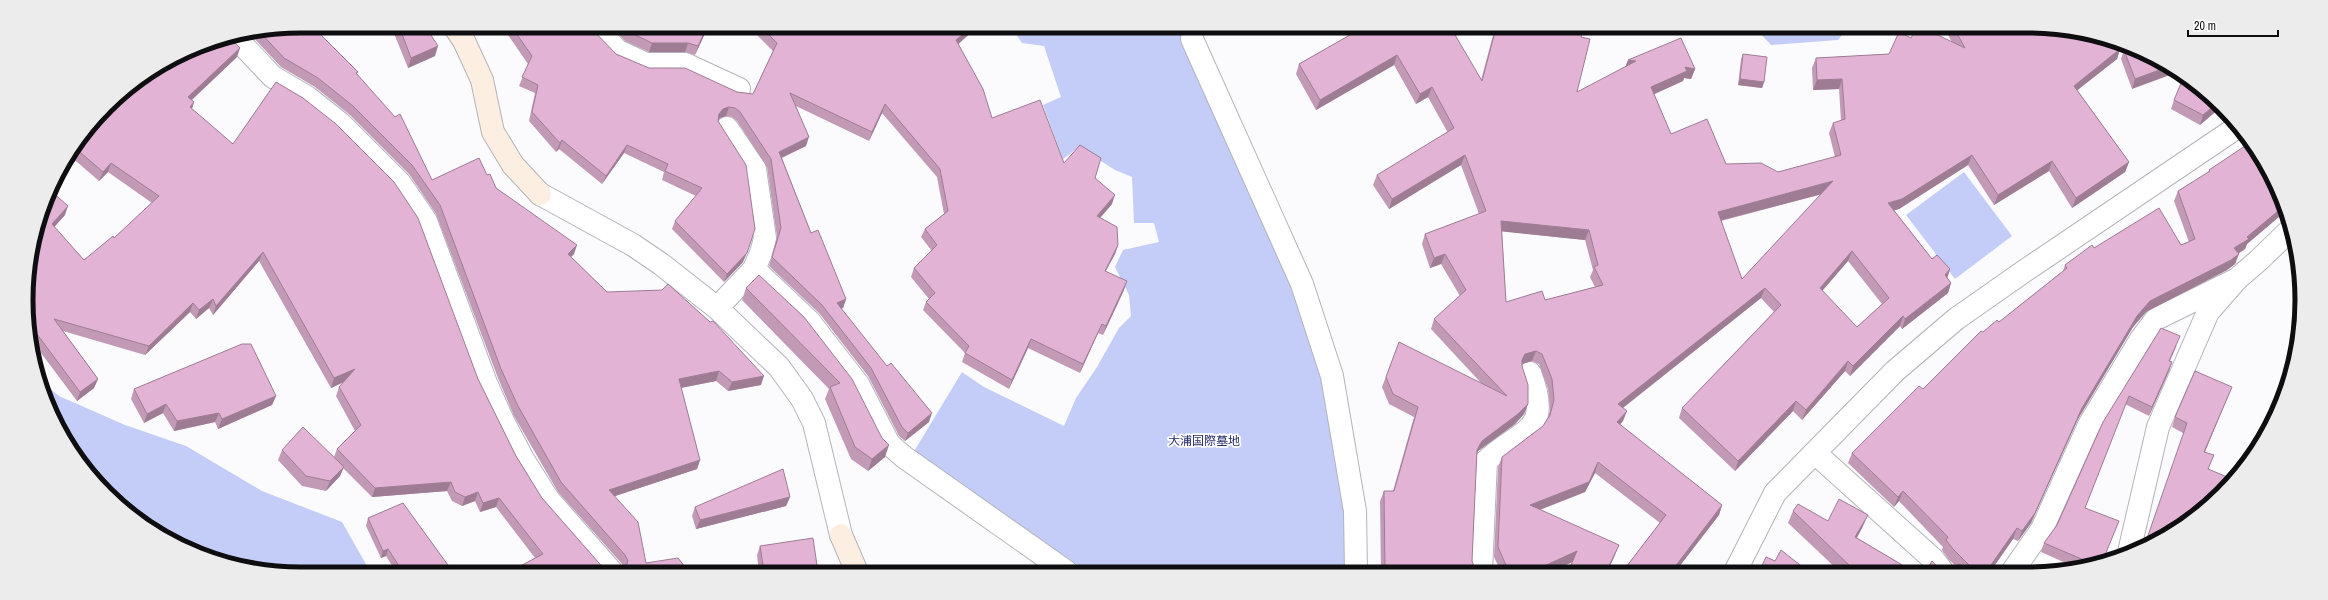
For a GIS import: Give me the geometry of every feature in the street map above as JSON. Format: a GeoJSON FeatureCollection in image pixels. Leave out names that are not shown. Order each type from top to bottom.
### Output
{"type":"FeatureCollection","features":[{"type":"Feature","properties":{"kind":"street"},"geometry":{"type":"LineString","coordinates":[[459,33],[464,41],[482,80],[493,132],[513,165],[540,194],[633,245],[661,264],[717,308],[779,368],[802,399],[814,423],[840,535],[855,567]]}},
{"type":"Feature","properties":{"kind":"street"},"geometry":{"type":"LineString","coordinates":[[601,33],[618,51],[646,64],[686,64],[739,89]]}},
{"type":"Feature","properties":{"kind":"street"},"geometry":{"type":"LineString","coordinates":[[1192,39],[1302,284],[1332,376],[1355,510],[1356,567]]}},
{"type":"Feature","properties":{"kind":"street"},"geometry":{"type":"LineString","coordinates":[[238,40],[273,77],[307,97],[342,124],[400,183],[426,220],[486,382],[503,421],[523,459],[548,499],[608,567]]}},
{"type":"Feature","properties":{"kind":"street"},"geometry":{"type":"LineString","coordinates":[[717,308],[754,269],[761,253],[765,238],[754,169],[727,128]]}},
{"type":"Feature","properties":{"kind":"street"},"geometry":{"type":"LineString","coordinates":[[1738,567],[1776,493],[1895,371],[1956,319],[2234,130]]}},
{"type":"Feature","properties":{"kind":"street"},"geometry":{"type":"LineString","coordinates":[[2130,547],[2158,427],[2208,312],[2237,279],[2287,233]]}},
{"type":"Feature","properties":{"kind":"street"},"geometry":{"type":"LineString","coordinates":[[754,269],[810,321],[858,384],[890,444],[904,457],[1060,567]]}},
{"type":"Feature","properties":{"kind":"street"},"geometry":{"type":"LineString","coordinates":[[2015,567],[2042,529],[2089,425],[2141,339],[2156,319],[2237,279]]}},
{"type":"Feature","properties":{"kind":"street"},"geometry":{"type":"LineString","coordinates":[[1481,567],[1486,461],[1504,445],[1529,430],[1539,414],[1537,390],[1530,373]]}},
{"type":"Feature","properties":{"kind":"street"},"geometry":{"type":"LineString","coordinates":[[1815,453],[1934,567]]}},
{"type":"Feature","properties":{"kind":"green space","name":"大浦国際墓地"},"geometry":{"type":"Polygon","coordinates":[[[1015,33],[1180,33],[1256,195],[1325,371],[1349,510],[1352,567],[1081,567],[913,453],[962,372],[984,387],[1064,426],[1076,398],[1097,367],[1119,328],[1131,316],[1129,295],[1115,267],[1123,250],[1159,242],[1154,223],[1134,223],[1132,177],[1115,170],[1079,147],[1063,159],[1043,105],[1061,97],[1044,46],[1022,43],[1015,33]]]}},
{"type":"Feature","properties":{"kind":"green space"},"geometry":{"type":"Polygon","coordinates":[[[1760,33],[1844,33],[1838,40],[1771,45],[1760,33]]]}},
{"type":"Feature","properties":{"kind":"green space"},"geometry":{"type":"Polygon","coordinates":[[[1964,172],[2012,236],[1955,279],[1906,215],[1964,172]]]}},
{"type":"Feature","properties":{"kind":"green space"},"geometry":{"type":"Polygon","coordinates":[[[47,386],[59,396],[125,425],[186,446],[262,491],[342,522],[367,566],[300,567],[265,565],[214,553],[198,547],[166,531],[137,512],[124,501],[88,463],[69,434],[47,386]]]}},
{"type":"Feature","properties":{"kind":"building"},"geometry":{"type":"Polygon","coordinates":[[[319,33],[358,72],[356,73],[395,117],[400,114],[432,180],[479,158],[487,175],[490,174],[496,188],[577,245],[568,254],[607,292],[662,290],[668,284],[710,322],[713,321],[764,376],[732,382],[719,371],[679,379],[700,460],[609,490],[638,522],[646,563],[678,558],[685,567],[626,567],[628,561],[625,555],[561,482],[518,406],[501,369],[440,205],[412,165],[353,106],[318,78],[284,58],[263,35],[319,33]]]}},
{"type":"Feature","properties":{"kind":"building"},"geometry":{"type":"Polygon","coordinates":[[[402,33],[430,33],[438,46],[411,58],[402,33]]]}},
{"type":"Feature","properties":{"kind":"building"},"geometry":{"type":"Polygon","coordinates":[[[516,33],[596,33],[616,54],[649,68],[685,68],[737,92],[753,94],[777,43],[767,33],[964,33],[956,40],[983,89],[992,118],[1040,100],[1064,163],[1080,145],[1101,158],[1095,178],[1115,195],[1097,216],[1117,227],[1118,245],[1105,271],[1127,281],[1106,326],[1102,324],[1083,364],[1031,339],[1012,380],[965,353],[969,346],[926,302],[935,293],[914,268],[937,245],[925,229],[948,211],[940,169],[885,104],[872,132],[790,93],[809,137],[779,152],[811,233],[818,230],[846,299],[837,303],[887,366],[891,363],[932,413],[908,433],[902,427],[871,368],[822,305],[772,257],[781,228],[771,159],[740,112],[735,108],[729,107],[723,109],[719,114],[718,121],[746,165],[755,229],[747,253],[727,274],[675,221],[702,188],[665,171],[668,164],[627,145],[606,176],[562,140],[560,143],[532,112],[538,85],[522,77],[532,56],[516,33]]]}},
{"type":"Feature","properties":{"kind":"building"},"geometry":{"type":"Polygon","coordinates":[[[631,33],[704,33],[698,46],[688,43],[652,43],[631,33]]]}},
{"type":"Feature","properties":{"kind":"building"},"geometry":{"type":"Polygon","coordinates":[[[1353,33],[1454,33],[1482,81],[1495,33],[1582,33],[1581,37],[1590,39],[1577,92],[1636,61],[1628,60],[1681,38],[1695,69],[1685,67],[1687,71],[1651,87],[1671,134],[1707,119],[1726,164],[1761,163],[1778,172],[1841,155],[1833,123],[1845,119],[1842,79],[1817,80],[1816,58],[1889,54],[1899,33],[1911,38],[1914,33],[1934,33],[1965,48],[1957,33],[2028,33],[2063,35],[2097,42],[2120,49],[2074,86],[2129,162],[2076,198],[2052,161],[1998,195],[1972,155],[1902,199],[1888,203],[1932,259],[1937,255],[1950,269],[1945,275],[1951,283],[1905,319],[1903,316],[1853,366],[1848,361],[1806,410],[1796,401],[1738,461],[1682,408],[1781,305],[1765,288],[1618,404],[1627,411],[1617,422],[1722,505],[1675,567],[1626,567],[1666,515],[1598,462],[1589,482],[1530,505],[1619,545],[1608,567],[1570,567],[1577,551],[1542,567],[1507,567],[1498,547],[1502,457],[1543,426],[1550,415],[1554,400],[1552,379],[1542,354],[1536,351],[1525,354],[1522,360],[1522,366],[1528,385],[1528,404],[1518,414],[1482,441],[1477,450],[1472,561],[1474,567],[1385,567],[1384,491],[1394,491],[1418,407],[1393,394],[1386,377],[1399,342],[1507,396],[1434,319],[1466,290],[1445,254],[1434,258],[1425,234],[1486,211],[1465,155],[1392,199],[1377,175],[1454,128],[1432,87],[1420,94],[1397,55],[1320,100],[1299,64],[1353,33]],[[1833,181],[1718,212],[1742,279],[1833,181]],[[1501,221],[1506,302],[1542,291],[1545,300],[1603,285],[1594,267],[1598,265],[1589,230],[1501,221]],[[1852,251],[1820,288],[1857,327],[1889,298],[1852,251]]]}},
{"type":"Feature","properties":{"kind":"building"},"geometry":{"type":"Polygon","coordinates":[[[233,41],[240,48],[188,97],[194,102],[190,107],[233,144],[276,82],[303,98],[336,124],[394,182],[418,218],[478,379],[516,456],[542,498],[603,567],[519,567],[543,554],[499,498],[483,503],[478,492],[465,497],[455,492],[451,482],[375,488],[337,449],[361,425],[339,387],[355,369],[334,378],[263,252],[216,306],[213,299],[199,310],[193,303],[149,346],[54,319],[98,379],[80,392],[35,331],[33,300],[35,265],[42,231],[53,198],[55,194],[68,206],[52,224],[84,260],[113,236],[114,238],[159,196],[111,163],[103,172],[79,151],[88,137],[111,111],[137,88],[166,69],[198,53],[233,41]]]}},
{"type":"Feature","properties":{"kind":"building"},"geometry":{"type":"Polygon","coordinates":[[[2124,51],[2162,69],[2135,79],[2124,51]]]}},
{"type":"Feature","properties":{"kind":"building"},"geometry":{"type":"Polygon","coordinates":[[[1743,54],[1767,57],[1764,82],[1740,79],[1743,54]]]}},
{"type":"Feature","properties":{"kind":"building"},"geometry":{"type":"Polygon","coordinates":[[[2182,82],[2213,107],[2203,115],[2174,100],[2182,82]]]}},
{"type":"Feature","properties":{"kind":"building"},"geometry":{"type":"Polygon","coordinates":[[[2246,146],[2267,182],[2279,210],[2247,237],[2249,239],[2234,248],[2239,254],[2231,260],[2150,301],[2137,316],[2082,408],[2035,513],[2022,531],[2017,528],[1990,567],[1971,567],[1946,540],[1948,537],[1903,491],[1898,497],[1852,453],[1919,386],[1923,389],[1981,331],[1983,332],[1997,320],[1999,322],[2067,268],[2065,265],[2092,245],[2094,248],[2159,208],[2181,245],[2195,239],[2178,191],[2210,171],[2209,170],[2246,146]]]}},
{"type":"Feature","properties":{"kind":"building"},"geometry":{"type":"Polygon","coordinates":[[[759,275],[804,317],[852,379],[882,438],[889,445],[872,459],[855,447],[830,387],[840,383],[746,288],[759,275]]]}},
{"type":"Feature","properties":{"kind":"building"},"geometry":{"type":"Polygon","coordinates":[[[2161,328],[2180,336],[2169,361],[2172,362],[2152,407],[2129,396],[2085,508],[2119,521],[2105,556],[2086,561],[2044,543],[2057,525],[2103,422],[2161,328]]]}},
{"type":"Feature","properties":{"kind":"building"},"geometry":{"type":"Polygon","coordinates":[[[242,344],[251,344],[276,396],[222,419],[219,413],[177,421],[166,404],[147,414],[134,389],[242,344]]]}},
{"type":"Feature","properties":{"kind":"building"},"geometry":{"type":"Polygon","coordinates":[[[2195,371],[2232,387],[2204,452],[2214,455],[2208,469],[2228,477],[2191,512],[2162,531],[2147,539],[2187,423],[2175,417],[2195,371]]]}},
{"type":"Feature","properties":{"kind":"building"},"geometry":{"type":"Polygon","coordinates":[[[303,427],[344,467],[330,481],[306,476],[282,450],[303,427]]]}},
{"type":"Feature","properties":{"kind":"building"},"geometry":{"type":"Polygon","coordinates":[[[783,469],[790,497],[700,520],[695,507],[783,469]]]}},
{"type":"Feature","properties":{"kind":"building"},"geometry":{"type":"Polygon","coordinates":[[[1839,499],[1868,515],[1855,537],[1906,567],[1849,567],[1850,566],[1793,511],[1798,504],[1828,521],[1839,499]]]}},
{"type":"Feature","properties":{"kind":"building"},"geometry":{"type":"Polygon","coordinates":[[[403,503],[449,567],[400,567],[388,549],[383,551],[368,518],[403,503]]]}},
{"type":"Feature","properties":{"kind":"building"},"geometry":{"type":"Polygon","coordinates":[[[813,538],[817,567],[763,567],[760,546],[813,538]]]}},
{"type":"Feature","properties":{"kind":"building"},"geometry":{"type":"Polygon","coordinates":[[[1781,550],[1803,567],[1761,567],[1766,557],[1775,561],[1781,550]]]}},
{"type":"Feature","properties":{"kind":"building"},"geometry":{"type":"Polygon","coordinates":[[[1932,561],[1937,567],[1928,567],[1932,561]]]}},
{"type":"Feature","properties":{"kind":"building"},"geometry":{"type":"Polygon","coordinates":[[[1959,564],[1964,567],[1957,567],[1959,564]]]}}]}
